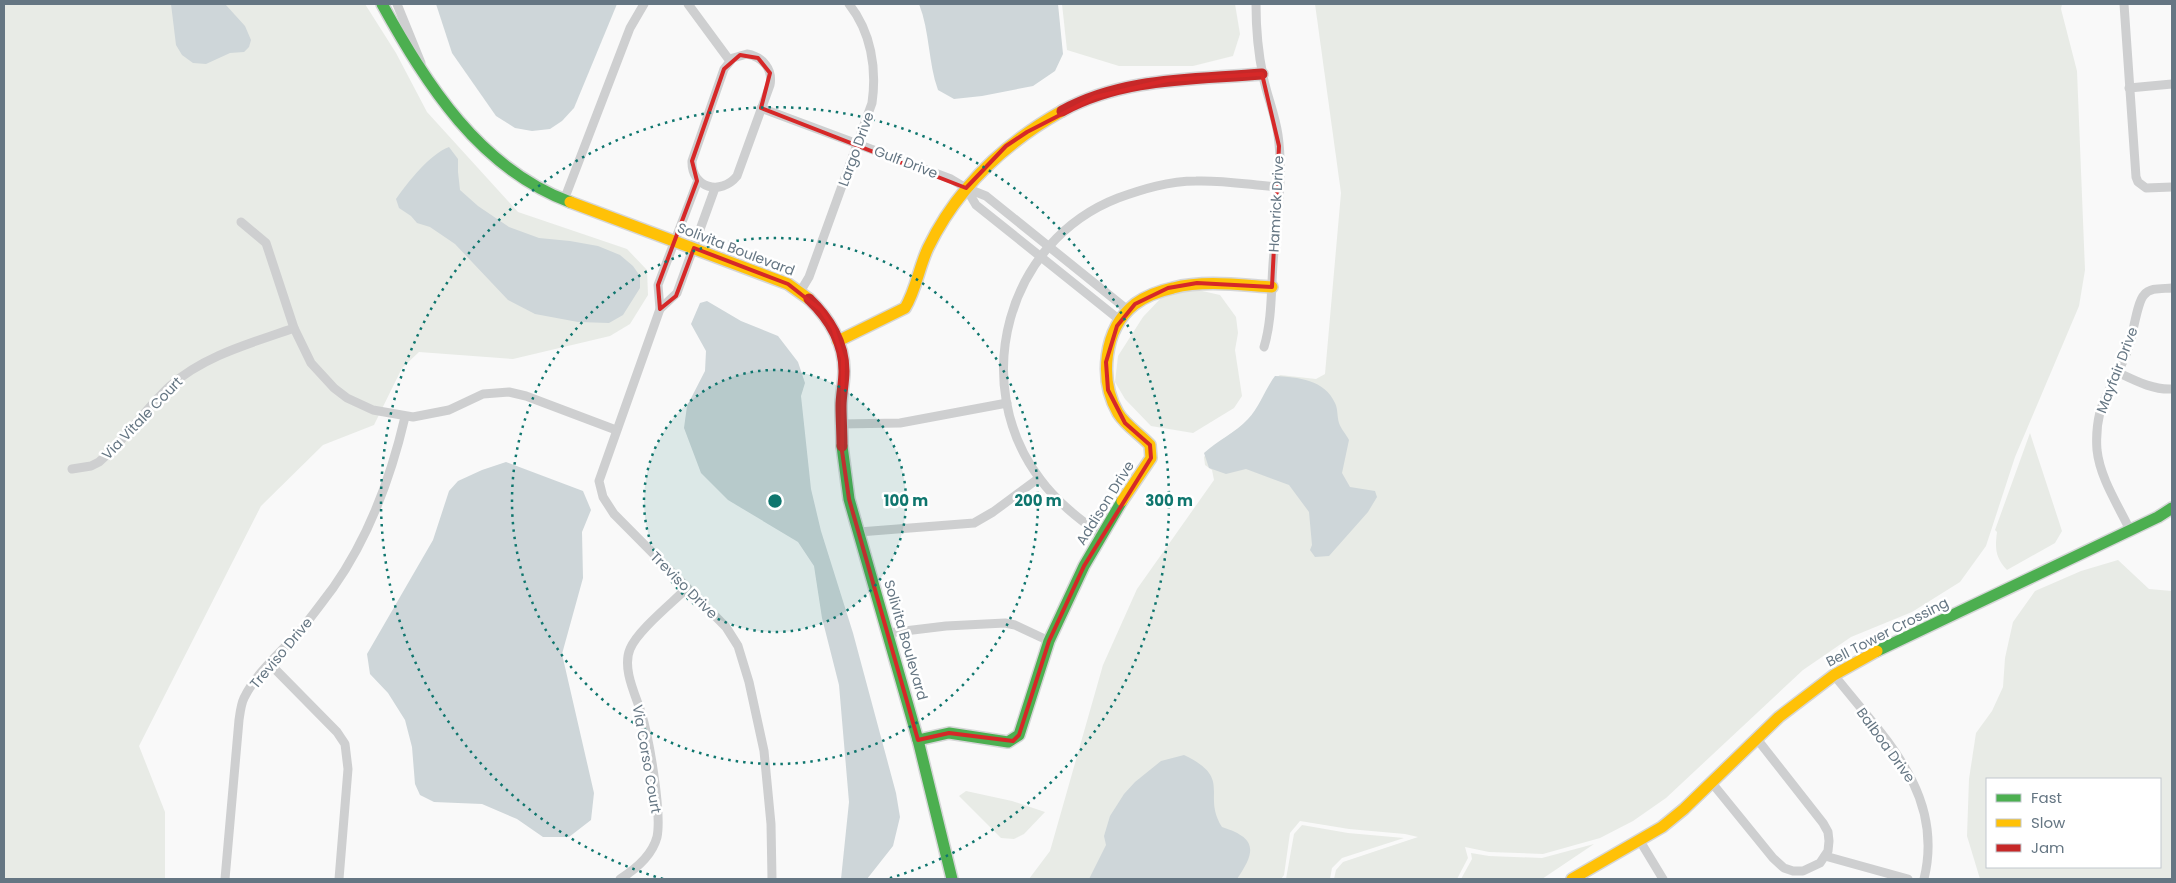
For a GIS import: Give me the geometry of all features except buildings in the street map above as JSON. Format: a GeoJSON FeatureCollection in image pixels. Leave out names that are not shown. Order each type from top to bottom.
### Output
{"type":"FeatureCollection","features":[{"type":"Feature","properties":{"kind":"street","name":"Solivita Boulevard"},"geometry":{"type":"LineString","coordinates":[[382,4],[452,116],[491,157],[521,178],[564,200],[788,284],[813,302],[827,319],[838,341],[844,370],[841,424],[849,499],[918,740],[952,879]]}},
{"type":"Feature","properties":{"kind":"street","name":"Solivita Boulevard"},"geometry":{"type":"LineString","coordinates":[[398,4],[428,80]]}},
{"type":"Feature","properties":{"kind":"street"},"geometry":{"type":"LineString","coordinates":[[564,200],[630,28],[644,4]]}},
{"type":"Feature","properties":{"kind":"street"},"geometry":{"type":"LineString","coordinates":[[688,4],[730,61]]}},
{"type":"Feature","properties":{"kind":"street","name":"Largo Drive"},"geometry":{"type":"LineString","coordinates":[[800,292],[809,277],[859,144],[872,103],[874,75],[868,40],[862,24],[849,4]]}},
{"type":"Feature","properties":{"kind":"street","name":"Hamrick Drive"},"geometry":{"type":"LineString","coordinates":[[1256,4],[1258,45],[1262,74],[1280,146],[1272,287],[1268,336],[1264,347]]}},
{"type":"Feature","properties":{"kind":"street"},"geometry":{"type":"LineString","coordinates":[[2124,4],[2129,88],[2138,182],[2151,190],[2172,188]]}},
{"type":"Feature","properties":{"kind":"street"},"geometry":{"type":"LineString","coordinates":[[747,54],[758,58],[767,66],[770,80],[737,176],[730,184],[716,188],[706,186],[698,180],[693,172],[692,161],[724,68],[730,61],[740,55],[747,54]]}},
{"type":"Feature","properties":{"kind":"street"},"geometry":{"type":"LineString","coordinates":[[838,341],[906,308],[931,241],[966,188],[1006,146],[1048,118],[1095,97],[1131,86],[1162,81],[1262,74]]}},
{"type":"Feature","properties":{"kind":"street"},"geometry":{"type":"LineString","coordinates":[[2129,88],[2172,84]]}},
{"type":"Feature","properties":{"kind":"street","name":"Gulf Drive"},"geometry":{"type":"LineString","coordinates":[[761,108],[951,179],[966,188],[986,196],[1129,311]]}},
{"type":"Feature","properties":{"kind":"street","name":"Treviso Drive"},"geometry":{"type":"LineString","coordinates":[[698,180],[657,289],[660,310],[599,481],[603,497],[614,514],[726,627],[738,646],[749,682],[764,751],[772,824],[772,879]]}},
{"type":"Feature","properties":{"kind":"street"},"geometry":{"type":"LineString","coordinates":[[1101,535],[1072,513],[1039,478],[1018,439],[1007,403],[1003,369],[1007,332],[1018,297],[1040,256],[1059,235],[1098,207],[1123,196],[1156,186],[1196,181],[1279,187]]}},
{"type":"Feature","properties":{"kind":"street","name":"Treviso Drive"},"geometry":{"type":"LineString","coordinates":[[660,310],[676,296],[716,188]]}},
{"type":"Feature","properties":{"kind":"street","name":"Gulf Drive"},"geometry":{"type":"LineString","coordinates":[[966,188],[976,205],[1121,321]]}},
{"type":"Feature","properties":{"kind":"street"},"geometry":{"type":"LineString","coordinates":[[241,222],[266,243],[294,328],[312,363],[334,388],[347,398],[373,410],[405,416],[442,412],[483,394],[503,391],[526,396],[616,430]]}},
{"type":"Feature","properties":{"kind":"street","name":"Addison Drive"},"geometry":{"type":"LineString","coordinates":[[918,740],[949,732],[1004,742],[1016,738],[1050,641],[1084,566],[1101,535],[1150,461],[1152,454],[1150,445],[1131,429],[1118,414],[1108,390],[1106,371],[1108,352],[1113,334],[1121,321],[1141,300],[1154,293],[1182,284],[1272,287]]}},
{"type":"Feature","properties":{"kind":"street","name":"Mayfair Drive"},"geometry":{"type":"LineString","coordinates":[[2130,530],[2105,478],[2097,450],[2097,430],[2100,411],[2119,373],[2129,346],[2143,296],[2152,290],[2172,288]]}},
{"type":"Feature","properties":{"kind":"street","name":"Via Vitale Court"},"geometry":{"type":"LineString","coordinates":[[72,469],[91,466],[100,462],[151,404],[188,372],[215,357],[294,328]]}},
{"type":"Feature","properties":{"kind":"street"},"geometry":{"type":"LineString","coordinates":[[2119,373],[2146,385],[2172,389]]}},
{"type":"Feature","properties":{"kind":"street"},"geometry":{"type":"LineString","coordinates":[[841,424],[900,423],[1007,403]]}},
{"type":"Feature","properties":{"kind":"street","name":"Treviso Drive"},"geometry":{"type":"LineString","coordinates":[[225,879],[239,720],[244,699],[255,680],[304,626],[334,585],[357,548],[376,510],[388,478],[399,444],[405,416]]}},
{"type":"Feature","properties":{"kind":"street"},"geometry":{"type":"LineString","coordinates":[[859,532],[974,523],[994,512],[1039,478]]}},
{"type":"Feature","properties":{"kind":"street","name":"Bell Tower Crossing"},"geometry":{"type":"LineString","coordinates":[[1572,879],[1609,856],[1640,841],[1676,815],[1799,700],[1834,675],[1877,651],[2172,508]]}},
{"type":"Feature","properties":{"kind":"street","name":"Via Corso Court"},"geometry":{"type":"LineString","coordinates":[[620,879],[644,862],[657,838],[659,820],[643,718],[627,664],[629,650],[637,637],[687,588]]}},
{"type":"Feature","properties":{"kind":"street"},"geometry":{"type":"LineString","coordinates":[[888,633],[946,626],[1005,623],[1015,625],[1050,641]]}},
{"type":"Feature","properties":{"kind":"street"},"geometry":{"type":"LineString","coordinates":[[270,664],[337,732],[345,744],[348,756],[348,769],[339,879]]}},
{"type":"Feature","properties":{"kind":"street","name":"Balboa Drive"},"geometry":{"type":"LineString","coordinates":[[1834,675],[1904,765],[1916,784],[1928,826],[1928,858],[1924,879]]}},
{"type":"Feature","properties":{"kind":"street"},"geometry":{"type":"LineString","coordinates":[[1712,783],[1780,865],[1793,871],[1808,870],[1820,863],[1825,856],[1829,836],[1823,823],[1756,739]]}},
{"type":"Feature","properties":{"kind":"street"},"geometry":{"type":"LineString","coordinates":[[1640,841],[1663,879]]}},
{"type":"Feature","properties":{"kind":"street"},"geometry":{"type":"LineString","coordinates":[[1825,856],[1908,879]]}},
{"type":"Feature","properties":{"kind":"highlighted area"},"geometry":{"type":"Polygon","coordinates":[[[740,55],[758,58],[770,73],[761,108],[966,188],[1006,146],[1027,132],[1095,97],[1168,80],[1262,74],[1279,146],[1272,287],[1197,283],[1168,288],[1135,304],[1117,326],[1106,362],[1108,390],[1125,423],[1150,445],[1151,458],[1084,566],[1049,641],[1019,735],[1013,741],[949,733],[918,740],[849,499],[842,451],[843,359],[833,328],[821,310],[788,284],[694,248],[676,296],[660,309],[658,285],[697,181],[692,161],[724,69],[740,55]]]}},
{"type":"Feature","properties":{"kind":"shaded area"},"geometry":{"type":"Polygon","coordinates":[[[4,4],[365,4],[396,53],[427,112],[518,212],[627,249],[647,270],[648,295],[630,324],[610,336],[513,359],[419,352],[402,368],[374,425],[323,445],[261,506],[139,746],[165,812],[165,879],[4,879],[4,4]]]}},
{"type":"Feature","properties":{"kind":"shaded area"},"geometry":{"type":"Polygon","coordinates":[[[171,4],[225,4],[245,26],[251,40],[249,47],[244,52],[230,53],[206,64],[193,63],[182,55],[176,45],[171,4]]]}},
{"type":"Feature","properties":{"kind":"shaded area"},"geometry":{"type":"Polygon","coordinates":[[[436,4],[617,4],[574,108],[562,121],[550,129],[532,131],[515,128],[496,116],[452,53],[436,4]]]}},
{"type":"Feature","properties":{"kind":"shaded area"},"geometry":{"type":"Polygon","coordinates":[[[919,4],[1058,4],[1063,54],[1055,71],[1033,86],[982,96],[954,99],[938,90],[932,69],[923,15],[919,4]]]}},
{"type":"Feature","properties":{"kind":"shaded area"},"geometry":{"type":"Polygon","coordinates":[[[1062,4],[1235,4],[1240,34],[1233,56],[1193,66],[1119,66],[1067,50],[1062,4]]]}},
{"type":"Feature","properties":{"kind":"shaded area"},"geometry":{"type":"Polygon","coordinates":[[[1315,4],[2062,4],[2061,9],[2077,71],[2085,270],[2079,306],[2015,457],[1986,546],[1960,582],[1912,612],[1851,637],[1803,670],[1666,798],[1633,821],[1600,838],[1543,854],[1489,852],[1465,847],[1468,858],[1457,879],[1334,879],[1336,870],[1343,862],[1418,837],[1300,821],[1290,833],[1284,875],[1281,879],[1029,879],[1050,851],[1103,665],[1137,589],[1214,480],[1212,470],[1205,465],[1204,457],[1253,415],[1270,385],[1280,375],[1316,379],[1325,374],[1341,193],[1315,4]]]}},
{"type":"Feature","properties":{"kind":"shaded area"},"geometry":{"type":"Polygon","coordinates":[[[449,147],[458,159],[460,190],[478,206],[509,227],[539,238],[598,246],[620,255],[633,266],[640,276],[640,288],[623,315],[609,323],[578,322],[535,314],[508,300],[455,244],[430,227],[417,223],[411,216],[399,208],[396,199],[413,177],[434,156],[449,147]]]}},
{"type":"Feature","properties":{"kind":"shaded area"},"geometry":{"type":"Polygon","coordinates":[[[1189,288],[1220,295],[1236,317],[1238,333],[1235,350],[1242,396],[1234,408],[1193,433],[1151,426],[1125,399],[1115,382],[1118,356],[1143,317],[1162,297],[1189,288]]]}},
{"type":"Feature","properties":{"kind":"shaded area"},"geometry":{"type":"Polygon","coordinates":[[[707,301],[741,321],[778,336],[798,362],[805,383],[801,396],[811,489],[821,531],[853,633],[896,793],[900,817],[893,846],[867,879],[841,879],[849,802],[839,685],[822,618],[814,566],[798,542],[728,500],[701,473],[684,428],[687,406],[705,371],[706,351],[691,324],[700,303],[707,301]]]}},
{"type":"Feature","properties":{"kind":"shaded area"},"geometry":{"type":"Polygon","coordinates":[[[1275,376],[1293,377],[1310,381],[1325,389],[1336,405],[1338,420],[1349,440],[1342,473],[1350,487],[1375,491],[1377,497],[1368,512],[1329,556],[1315,557],[1310,550],[1312,545],[1309,512],[1289,485],[1246,469],[1226,474],[1209,468],[1204,453],[1248,419],[1275,376]]]}},
{"type":"Feature","properties":{"kind":"shaded area"},"geometry":{"type":"Polygon","coordinates":[[[2030,433],[2062,531],[2055,543],[2007,570],[1998,556],[1996,548],[1997,532],[1995,530],[2030,433]]]}},
{"type":"Feature","properties":{"kind":"shaded area"},"geometry":{"type":"Polygon","coordinates":[[[506,462],[583,491],[591,510],[582,532],[583,578],[562,654],[594,793],[591,820],[569,837],[543,837],[517,819],[482,804],[434,802],[420,795],[415,784],[412,747],[405,720],[388,693],[370,674],[367,654],[433,540],[449,491],[458,481],[506,462]]]}},
{"type":"Feature","properties":{"kind":"shaded area"},"geometry":{"type":"Polygon","coordinates":[[[2118,560],[2149,589],[2172,591],[2172,879],[1980,879],[1967,836],[1969,779],[1976,733],[1992,711],[2003,687],[2005,658],[2013,622],[2035,591],[2081,571],[2118,560]]]}},
{"type":"Feature","properties":{"kind":"shaded area"},"geometry":{"type":"Polygon","coordinates":[[[1184,755],[1208,772],[1214,788],[1216,815],[1222,827],[1242,836],[1250,846],[1248,860],[1237,879],[1089,879],[1106,845],[1104,836],[1110,816],[1124,794],[1135,782],[1161,761],[1184,755]]]}},
{"type":"Feature","properties":{"kind":"shaded area"},"geometry":{"type":"Polygon","coordinates":[[[966,791],[1012,801],[1045,812],[1024,834],[1014,839],[1001,838],[959,796],[966,791]]]}},
{"type":"Feature","properties":{"kind":"shaded area"},"geometry":{"type":"Polygon","coordinates":[[[1302,825],[1348,833],[1404,838],[1342,858],[1332,868],[1330,879],[1286,879],[1294,834],[1302,825]]]}},
{"type":"Feature","properties":{"kind":"shaded area"},"geometry":{"type":"Polygon","coordinates":[[[1594,844],[1542,879],[1461,879],[1472,859],[1471,853],[1489,856],[1542,858],[1594,844]]]}},
{"type":"Feature","properties":{"kind":"traffic: fast"},"geometry":{"type":"LineString","coordinates":[[382,4],[437,93],[482,146],[509,168],[538,187],[570,202]]}},
{"type":"Feature","properties":{"kind":"traffic: fast"},"geometry":{"type":"LineString","coordinates":[[842,446],[849,499],[918,740],[952,879]]}},
{"type":"Feature","properties":{"kind":"traffic: fast"},"geometry":{"type":"LineString","coordinates":[[918,740],[949,733],[1008,742],[1019,735],[1049,641],[1084,566],[1122,501]]}},
{"type":"Feature","properties":{"kind":"traffic: fast"},"geometry":{"type":"LineString","coordinates":[[1877,651],[2158,517],[2172,508]]}},
{"type":"Feature","properties":{"kind":"traffic: slow"},"geometry":{"type":"LineString","coordinates":[[838,341],[905,308],[912,294],[928,248],[953,206],[968,187],[1021,137],[1062,111]]}},
{"type":"Feature","properties":{"kind":"traffic: slow"},"geometry":{"type":"LineString","coordinates":[[570,202],[788,284],[809,299]]}},
{"type":"Feature","properties":{"kind":"traffic: slow"},"geometry":{"type":"LineString","coordinates":[[1122,501],[1151,458],[1150,445],[1121,418],[1112,400],[1108,386],[1107,356],[1116,327],[1124,315],[1135,304],[1148,296],[1185,286],[1222,284],[1272,287]]}},
{"type":"Feature","properties":{"kind":"traffic: slow"},"geometry":{"type":"LineString","coordinates":[[1572,879],[1662,827],[1684,809],[1779,717],[1834,675],[1877,651]]}},
{"type":"Feature","properties":{"kind":"traffic: jam"},"geometry":{"type":"LineString","coordinates":[[1062,111],[1086,100],[1135,86],[1185,79],[1262,74]]}},
{"type":"Feature","properties":{"kind":"traffic: jam"},"geometry":{"type":"LineString","coordinates":[[809,299],[829,323],[841,351],[844,371],[841,406],[842,446]]}}]}
